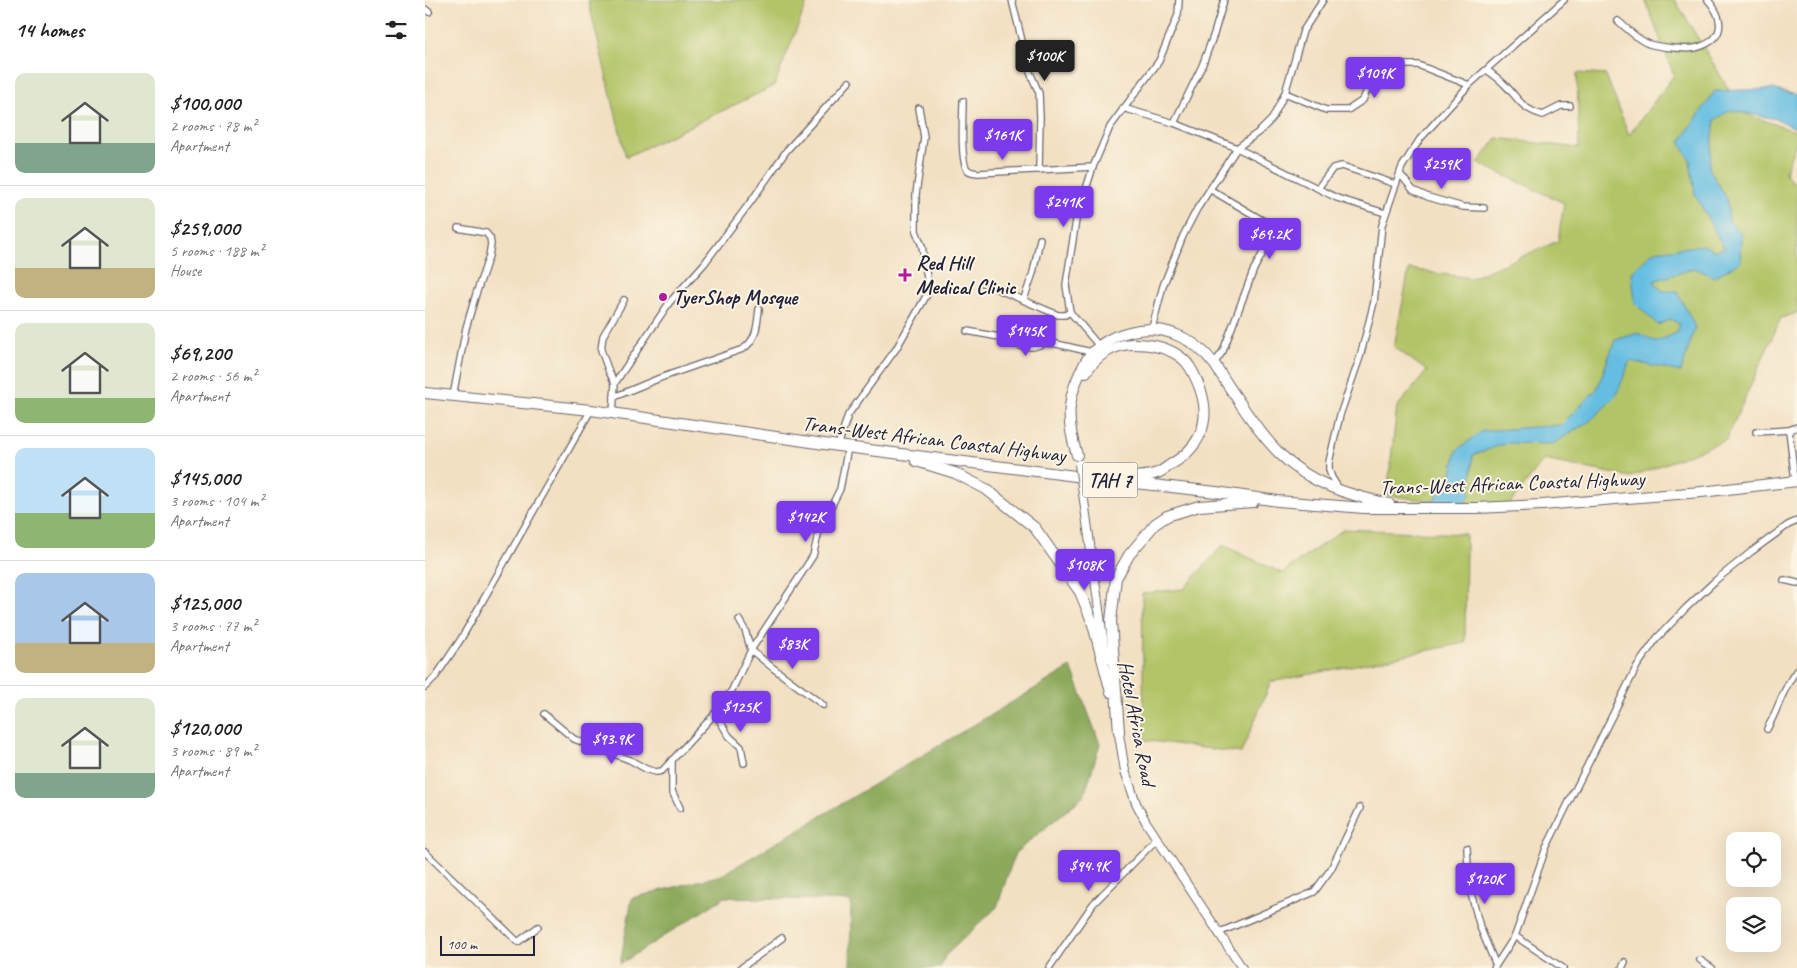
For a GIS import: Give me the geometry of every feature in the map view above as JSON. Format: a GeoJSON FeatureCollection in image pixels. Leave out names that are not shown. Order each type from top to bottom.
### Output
{"type":"FeatureCollection","features":[{"type":"Feature","properties":{"kind":"highway"},"geometry":{"type":"LineString","coordinates":[[1078,460],[1071,436],[1071,397],[1075,380],[1095,349],[1118,334],[1152,328],[1173,333],[1191,342],[1214,364],[1253,422],[1281,455],[1313,480],[1354,496],[1410,508]]}},
{"type":"Feature","properties":{"kind":"highway"},"geometry":{"type":"LineString","coordinates":[[1078,460],[1074,435],[1076,396],[1091,364],[1104,352],[1125,344],[1148,344],[1168,350],[1184,360],[1194,375],[1202,393],[1205,414],[1195,446],[1183,458],[1157,473],[1143,476],[1099,479]]}},
{"type":"Feature","properties":{"kind":"highway","name":"Trans-West African Coastal Highway"},"geometry":{"type":"LineString","coordinates":[[425,393],[591,410],[848,447],[1278,501],[1364,508],[1477,508],[1542,505],[1701,492],[1796,481]]}},
{"type":"Feature","properties":{"kind":"highway"},"geometry":{"type":"LineString","coordinates":[[848,447],[919,462],[955,473],[986,489],[1035,528],[1080,592],[1092,621],[1111,692]]}},
{"type":"Feature","properties":{"kind":"highway"},"geometry":{"type":"LineString","coordinates":[[1119,732],[1111,620],[1116,578],[1129,555],[1151,529],[1167,516],[1199,506],[1278,501]]}},
{"type":"Feature","properties":{"kind":"street"},"geometry":{"type":"LineString","coordinates":[[1012,0],[1025,56],[1039,93],[1039,170]]}},
{"type":"Feature","properties":{"kind":"street"},"geometry":{"type":"LineString","coordinates":[[1095,349],[1070,312],[1066,285],[1076,220],[1093,167],[1110,127],[1159,61],[1178,15],[1179,0]]}},
{"type":"Feature","properties":{"kind":"street"},"geometry":{"type":"LineString","coordinates":[[1174,123],[1202,66],[1214,34],[1223,0]]}},
{"type":"Feature","properties":{"kind":"street"},"geometry":{"type":"LineString","coordinates":[[1340,491],[1332,478],[1329,462],[1340,415],[1360,357],[1373,302],[1382,225],[1401,167],[1420,139],[1469,86],[1564,0]]}},
{"type":"Feature","properties":{"kind":"street"},"geometry":{"type":"LineString","coordinates":[[1618,22],[1642,41],[1651,44],[1694,48],[1710,42],[1717,36],[1720,28],[1720,19],[1708,0]]}},
{"type":"Feature","properties":{"kind":"street"},"geometry":{"type":"LineString","coordinates":[[1152,328],[1163,286],[1183,236],[1197,209],[1237,148],[1260,131],[1272,119],[1285,93],[1303,31],[1321,1]]}},
{"type":"Feature","properties":{"kind":"street"},"geometry":{"type":"LineString","coordinates":[[1285,93],[1326,110],[1348,110],[1363,100],[1369,85],[1390,66],[1418,64],[1469,86]]}},
{"type":"Feature","properties":{"kind":"street"},"geometry":{"type":"LineString","coordinates":[[1487,70],[1503,83],[1517,101],[1534,112],[1543,115],[1561,106],[1570,106]]}},
{"type":"Feature","properties":{"kind":"street"},"geometry":{"type":"LineString","coordinates":[[613,413],[615,383],[669,303],[704,264],[787,150],[849,82]]}},
{"type":"Feature","properties":{"kind":"street"},"geometry":{"type":"LineString","coordinates":[[963,101],[963,150],[965,168],[968,170],[978,173],[1093,167]]}},
{"type":"Feature","properties":{"kind":"street"},"geometry":{"type":"LineString","coordinates":[[544,714],[575,739],[630,760],[646,769],[659,772],[715,713],[732,690],[751,650],[813,556],[819,531],[839,489],[845,465],[848,447],[848,415],[896,349],[929,290],[922,246],[916,230],[916,194],[923,137],[919,108]]}},
{"type":"Feature","properties":{"kind":"street"},"geometry":{"type":"LineString","coordinates":[[1123,108],[1174,123],[1237,148],[1337,198],[1385,213]]}},
{"type":"Feature","properties":{"kind":"street"},"geometry":{"type":"LineString","coordinates":[[1318,188],[1333,168],[1342,166],[1395,184]]}},
{"type":"Feature","properties":{"kind":"street"},"geometry":{"type":"LineString","coordinates":[[1399,174],[1413,190],[1428,197],[1463,207],[1484,208]]}},
{"type":"Feature","properties":{"kind":"street"},"geometry":{"type":"LineString","coordinates":[[1211,190],[1269,224],[1274,229],[1274,233],[1255,269],[1223,351],[1214,364]]}},
{"type":"Feature","properties":{"kind":"street"},"geometry":{"type":"LineString","coordinates":[[453,396],[466,328],[489,256],[491,244],[491,238],[487,233],[458,228]]}},
{"type":"Feature","properties":{"kind":"street"},"geometry":{"type":"LineString","coordinates":[[1024,299],[1033,273],[1040,240]]}},
{"type":"Feature","properties":{"kind":"street"},"geometry":{"type":"LineString","coordinates":[[983,282],[1058,315],[1065,315],[1070,312]]}},
{"type":"Feature","properties":{"kind":"street"},"geometry":{"type":"LineString","coordinates":[[615,383],[601,350],[603,336],[624,300]]}},
{"type":"Feature","properties":{"kind":"street"},"geometry":{"type":"LineString","coordinates":[[614,397],[660,378],[743,350],[756,335],[759,309]]}},
{"type":"Feature","properties":{"kind":"street"},"geometry":{"type":"LineString","coordinates":[[967,331],[999,337],[1020,346],[1033,347],[1057,344],[1095,349]]}},
{"type":"Feature","properties":{"kind":"street"},"geometry":{"type":"LineString","coordinates":[[425,687],[436,676],[461,639],[591,410]]}},
{"type":"Feature","properties":{"kind":"street"},"geometry":{"type":"LineString","coordinates":[[1757,432],[1789,430],[1797,427]]}},
{"type":"Feature","properties":{"kind":"street"},"geometry":{"type":"LineString","coordinates":[[1789,430],[1796,481]]}},
{"type":"Feature","properties":{"kind":"street","name":"Hotel Africa Road"},"geometry":{"type":"LineString","coordinates":[[1078,460],[1111,692],[1125,771],[1145,822],[1242,968]]}},
{"type":"Feature","properties":{"kind":"street"},"geometry":{"type":"LineString","coordinates":[[1495,966],[1515,936],[1545,848],[1637,666],[1657,638],[1710,585],[1751,552],[1788,525],[1797,521]]}},
{"type":"Feature","properties":{"kind":"street"},"geometry":{"type":"LineString","coordinates":[[1784,580],[1797,583]]}},
{"type":"Feature","properties":{"kind":"street"},"geometry":{"type":"LineString","coordinates":[[739,620],[745,630],[751,650],[823,705]]}},
{"type":"Feature","properties":{"kind":"street"},"geometry":{"type":"LineString","coordinates":[[1767,729],[1775,716],[1790,679],[1797,670]]}},
{"type":"Feature","properties":{"kind":"street"},"geometry":{"type":"LineString","coordinates":[[715,713],[729,736],[741,747],[744,763]]}},
{"type":"Feature","properties":{"kind":"street"},"geometry":{"type":"LineString","coordinates":[[671,760],[672,791],[680,808]]}},
{"type":"Feature","properties":{"kind":"street"},"geometry":{"type":"LineString","coordinates":[[1218,933],[1314,892],[1331,868],[1360,808]]}},
{"type":"Feature","properties":{"kind":"street"},"geometry":{"type":"LineString","coordinates":[[1049,968],[1093,904],[1157,839]]}},
{"type":"Feature","properties":{"kind":"street"},"geometry":{"type":"LineString","coordinates":[[1467,848],[1469,886],[1480,927],[1495,966]]}},
{"type":"Feature","properties":{"kind":"street"},"geometry":{"type":"LineString","coordinates":[[425,852],[518,942],[538,927]]}},
{"type":"Feature","properties":{"kind":"street"},"geometry":{"type":"LineString","coordinates":[[1515,936],[1563,968]]}},
{"type":"Feature","properties":{"kind":"street"},"geometry":{"type":"LineString","coordinates":[[741,968],[782,938]]}},
{"type":"Feature","properties":{"kind":"street"},"geometry":{"type":"LineString","coordinates":[[1701,960],[1712,968]]}},
{"type":"Feature","properties":{"kind":"green space"},"geometry":{"type":"Polygon","coordinates":[[[588,0],[808,0],[774,86],[626,157],[588,0]]]}},
{"type":"Feature","properties":{"kind":"green space"},"geometry":{"type":"Polygon","coordinates":[[[1645,0],[1675,0],[1743,113],[1797,132],[1797,139],[1785,173],[1797,186],[1797,313],[1781,318],[1726,440],[1631,477],[1544,460],[1509,505],[1468,507],[1387,495],[1397,407],[1427,371],[1394,347],[1409,269],[1471,278],[1558,241],[1564,203],[1478,163],[1497,138],[1579,148],[1577,73],[1606,75],[1629,135],[1674,75],[1645,0]]]}},
{"type":"Feature","properties":{"kind":"green space"},"geometry":{"type":"Polygon","coordinates":[[[1344,529],[1466,534],[1465,643],[1271,682],[1241,753],[1144,740],[1142,593],[1184,589],[1223,545],[1282,573],[1344,529]]]}},
{"type":"Feature","properties":{"kind":"green space"},"geometry":{"type":"Polygon","coordinates":[[[1071,667],[1100,744],[1084,796],[1015,853],[997,907],[945,956],[940,968],[850,968],[851,901],[725,897],[620,964],[632,898],[722,875],[1071,667]]]}},
{"type":"Feature","properties":{"kind":"water"},"geometry":{"type":"Polygon","coordinates":[[[1772,89],[1797,95],[1797,129],[1777,119],[1730,110],[1715,120],[1709,168],[1727,199],[1729,221],[1741,233],[1740,262],[1714,277],[1695,268],[1654,281],[1662,291],[1677,291],[1695,327],[1681,372],[1630,361],[1616,396],[1591,420],[1553,444],[1507,443],[1473,455],[1470,496],[1461,507],[1432,503],[1451,477],[1457,450],[1482,431],[1561,425],[1597,389],[1615,340],[1638,333],[1656,342],[1676,333],[1680,325],[1671,319],[1658,325],[1635,303],[1632,272],[1654,251],[1704,245],[1715,251],[1724,248],[1695,194],[1690,160],[1680,142],[1715,91],[1772,89]]]}},
{"type":"Feature","properties":{"kind":"place","name":"Red Hill Medical Clinic"},"geometry":{"type":"Point","coordinates":[905,275]}},
{"type":"Feature","properties":{"kind":"place","name":"TyerShop Mosque"},"geometry":{"type":"Point","coordinates":[663,297]}}]}
